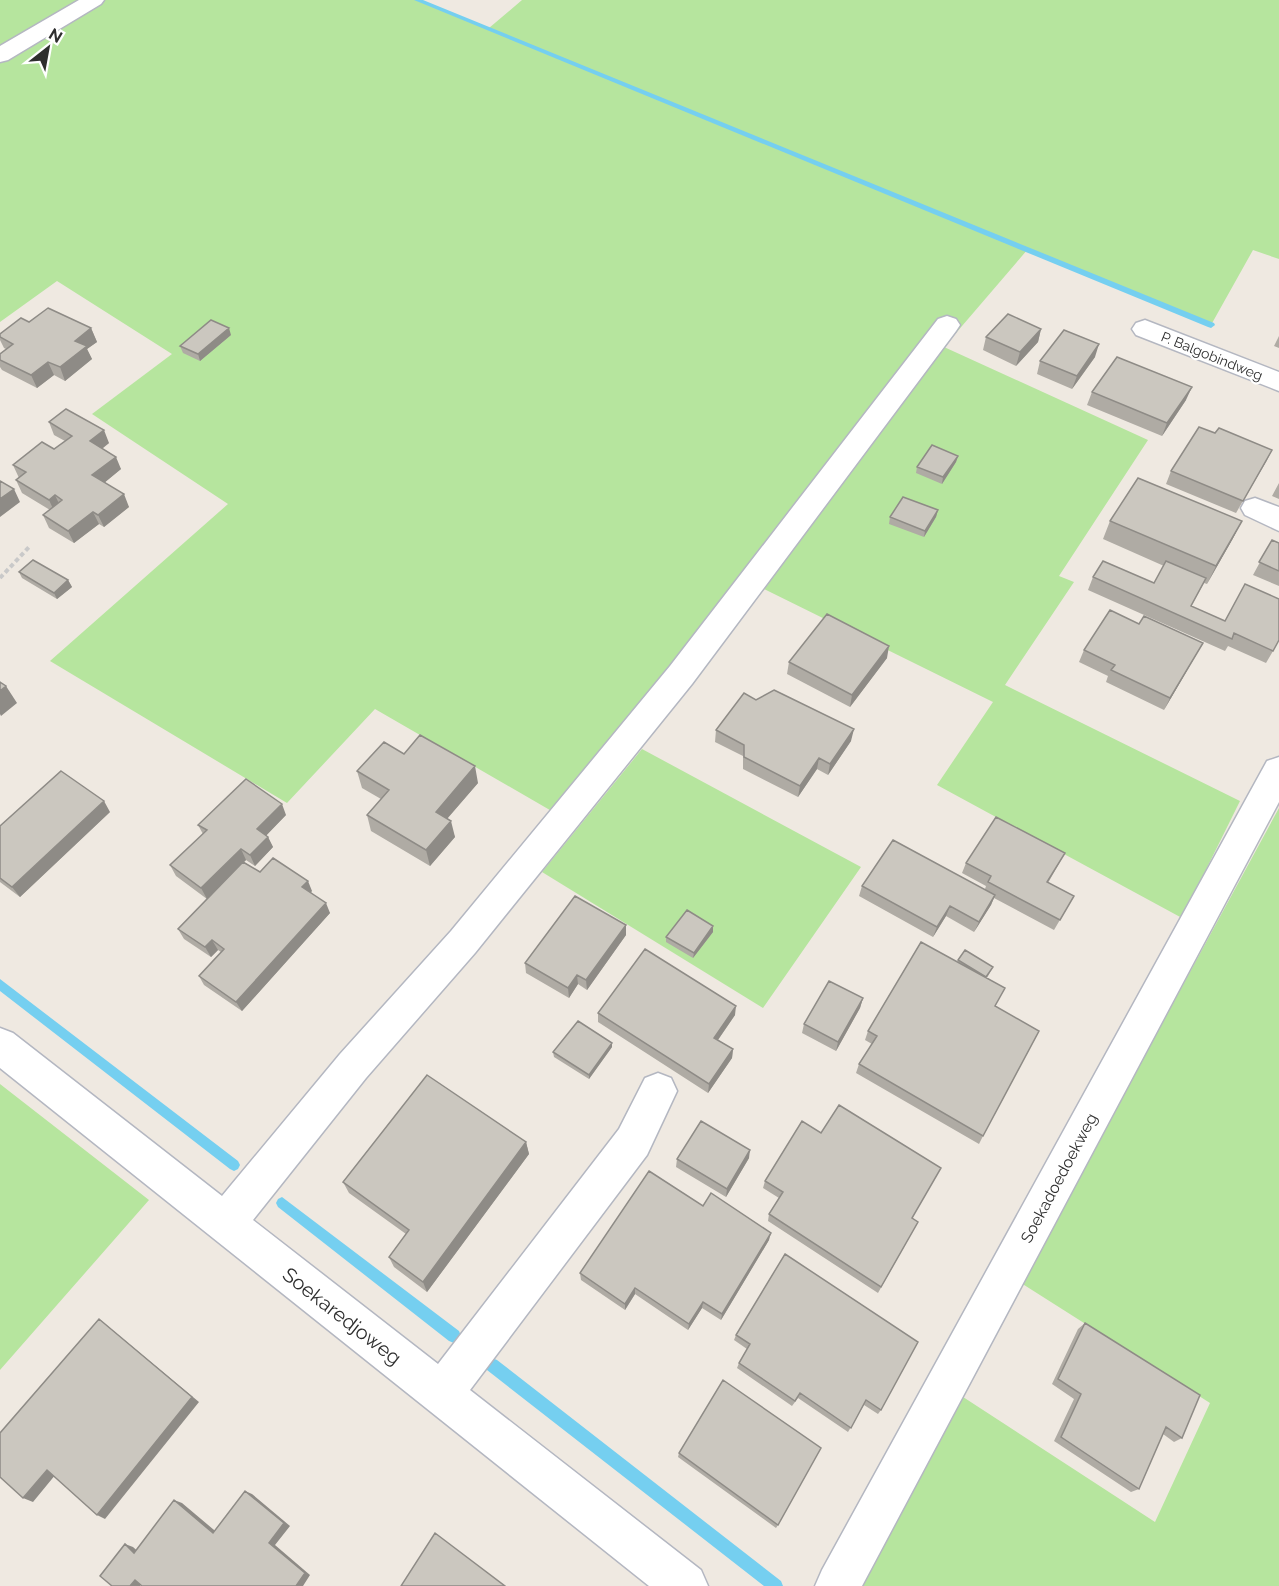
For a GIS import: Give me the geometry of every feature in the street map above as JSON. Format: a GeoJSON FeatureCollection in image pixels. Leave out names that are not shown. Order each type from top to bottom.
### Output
{"type":"FeatureCollection","features":[{"type":"Feature","properties":{"kind":"street"},"geometry":{"type":"LineString","coordinates":[[0,55],[94,0]]}},
{"type":"Feature","properties":{"kind":"street"},"geometry":{"type":"LineString","coordinates":[[226,1223],[353,1065],[463,942],[681,675],[947,325]]}},
{"type":"Feature","properties":{"kind":"street","name":"P. Balgobindweg"},"geometry":{"type":"LineString","coordinates":[[1145,329],[1279,382]]}},
{"type":"Feature","properties":{"kind":"street","name":"Soekadoedoekweg"},"geometry":{"type":"LineString","coordinates":[[838,1586],[1279,771]]}},
{"type":"Feature","properties":{"kind":"street","name":"Soekaredjoweg"},"geometry":{"type":"LineString","coordinates":[[0,1045],[685,1586]]}},
{"type":"Feature","properties":{"kind":"street"},"geometry":{"type":"LineString","coordinates":[[441,1394],[633,1143],[658,1091]]}},
{"type":"Feature","properties":{"kind":"path"},"geometry":{"type":"LineString","coordinates":[[0,578],[29,547]]}},
{"type":"Feature","properties":{"kind":"green space"},"geometry":{"type":"Polygon","coordinates":[[[0,0],[83,0],[0,48],[0,0]]]}},
{"type":"Feature","properties":{"kind":"green space"},"geometry":{"type":"Polygon","coordinates":[[[104,0],[420,0],[489,28],[522,0],[1279,0],[1279,259],[1253,250],[1211,325],[1028,249],[944,347],[1148,440],[1059,576],[1074,582],[1005,685],[1240,801],[1182,918],[937,785],[993,702],[746,580],[555,813],[375,709],[287,803],[50,661],[228,504],[92,414],[172,354],[57,281],[0,322],[0,61],[104,0]]]}},
{"type":"Feature","properties":{"kind":"green space"},"geometry":{"type":"Polygon","coordinates":[[[642,749],[861,867],[763,1008],[542,872],[642,749]]]}},
{"type":"Feature","properties":{"kind":"green space"},"geometry":{"type":"Polygon","coordinates":[[[1279,808],[1279,1586],[860,1586],[960,1395],[1155,1522],[1210,1403],[1021,1283],[1279,808]]]}},
{"type":"Feature","properties":{"kind":"green space"},"geometry":{"type":"Polygon","coordinates":[[[0,1084],[149,1200],[0,1370],[0,1084]]]}},
{"type":"Feature","properties":{"kind":"building"},"geometry":{"type":"Polygon","coordinates":[[[48,308],[91,328],[75,341],[87,346],[60,367],[48,362],[31,375],[0,360],[0,354],[13,344],[0,337],[0,334],[21,318],[29,322],[48,308]]]}},
{"type":"Feature","properties":{"kind":"building"},"geometry":{"type":"Polygon","coordinates":[[[1008,314],[1041,329],[1020,352],[986,337],[1008,314]]]}},
{"type":"Feature","properties":{"kind":"building"},"geometry":{"type":"Polygon","coordinates":[[[211,320],[229,328],[198,354],[180,346],[211,320]]]}},
{"type":"Feature","properties":{"kind":"building"},"geometry":{"type":"Polygon","coordinates":[[[1064,330],[1099,344],[1077,376],[1040,361],[1064,330]]]}},
{"type":"Feature","properties":{"kind":"building"},"geometry":{"type":"Polygon","coordinates":[[[1117,357],[1192,387],[1167,423],[1092,392],[1117,357]]]}},
{"type":"Feature","properties":{"kind":"building"},"geometry":{"type":"Polygon","coordinates":[[[66,409],[104,430],[90,441],[116,457],[92,475],[124,494],[98,515],[93,512],[68,531],[43,515],[62,500],[55,495],[49,500],[16,480],[26,472],[13,465],[42,442],[54,449],[72,436],[49,422],[66,409]]]}},
{"type":"Feature","properties":{"kind":"building"},"geometry":{"type":"Polygon","coordinates":[[[1199,427],[1215,433],[1219,428],[1272,450],[1243,501],[1171,471],[1199,427]]]}},
{"type":"Feature","properties":{"kind":"building"},"geometry":{"type":"Polygon","coordinates":[[[932,445],[958,456],[943,477],[917,467],[932,445]]]}},
{"type":"Feature","properties":{"kind":"building"},"geometry":{"type":"Polygon","coordinates":[[[1138,478],[1242,521],[1216,566],[1110,521],[1138,478]]]}},
{"type":"Feature","properties":{"kind":"building"},"geometry":{"type":"Polygon","coordinates":[[[0,481],[14,489],[0,499],[0,481]]]}},
{"type":"Feature","properties":{"kind":"building"},"geometry":{"type":"Polygon","coordinates":[[[903,497],[938,510],[925,531],[890,517],[903,497]]]}},
{"type":"Feature","properties":{"kind":"building"},"geometry":{"type":"Polygon","coordinates":[[[1272,540],[1279,543],[1279,571],[1259,562],[1272,540]]]}},
{"type":"Feature","properties":{"kind":"building"},"geometry":{"type":"Polygon","coordinates":[[[33,560],[68,580],[54,593],[19,572],[33,560]]]}},
{"type":"Feature","properties":{"kind":"building"},"geometry":{"type":"Polygon","coordinates":[[[1103,561],[1154,583],[1166,561],[1206,578],[1191,606],[1225,621],[1245,584],[1279,599],[1279,640],[1273,651],[1234,633],[1232,639],[1093,577],[1103,561]]]}},
{"type":"Feature","properties":{"kind":"building"},"geometry":{"type":"Polygon","coordinates":[[[1110,610],[1139,624],[1144,616],[1203,643],[1170,698],[1111,670],[1115,665],[1084,650],[1110,610]]]}},
{"type":"Feature","properties":{"kind":"building"},"geometry":{"type":"Polygon","coordinates":[[[827,614],[889,646],[852,695],[789,662],[827,614]]]}},
{"type":"Feature","properties":{"kind":"building"},"geometry":{"type":"Polygon","coordinates":[[[0,682],[6,686],[0,691],[0,682]]]}},
{"type":"Feature","properties":{"kind":"building"},"geometry":{"type":"Polygon","coordinates":[[[774,690],[854,729],[830,764],[819,758],[800,786],[744,757],[744,745],[716,730],[744,693],[756,700],[774,690]]]}},
{"type":"Feature","properties":{"kind":"building"},"geometry":{"type":"Polygon","coordinates":[[[420,735],[475,766],[436,812],[451,821],[426,850],[367,815],[389,790],[357,771],[384,742],[404,754],[420,735]]]}},
{"type":"Feature","properties":{"kind":"building"},"geometry":{"type":"Polygon","coordinates":[[[61,771],[104,801],[12,887],[0,878],[0,826],[61,771]]]}},
{"type":"Feature","properties":{"kind":"building"},"geometry":{"type":"Polygon","coordinates":[[[246,779],[282,804],[257,829],[268,837],[250,855],[241,849],[201,888],[170,865],[207,830],[198,825],[246,779]]]}},
{"type":"Feature","properties":{"kind":"building"},"geometry":{"type":"Polygon","coordinates":[[[996,817],[1065,853],[1047,882],[1074,896],[1060,920],[988,882],[991,876],[966,863],[996,817]]]}},
{"type":"Feature","properties":{"kind":"building"},"geometry":{"type":"Polygon","coordinates":[[[893,840],[995,895],[979,922],[950,906],[937,927],[862,886],[893,840]]]}},
{"type":"Feature","properties":{"kind":"building"},"geometry":{"type":"Polygon","coordinates":[[[273,858],[308,881],[302,887],[326,903],[236,1002],[199,976],[224,949],[212,940],[205,947],[178,929],[243,862],[260,872],[273,858]]]}},
{"type":"Feature","properties":{"kind":"building"},"geometry":{"type":"Polygon","coordinates":[[[575,896],[626,925],[586,980],[577,975],[568,988],[525,963],[575,896]]]}},
{"type":"Feature","properties":{"kind":"building"},"geometry":{"type":"Polygon","coordinates":[[[687,910],[713,926],[694,953],[666,937],[687,910]]]}},
{"type":"Feature","properties":{"kind":"building"},"geometry":{"type":"Polygon","coordinates":[[[921,942],[1005,988],[995,1006],[1039,1031],[983,1136],[859,1064],[877,1036],[868,1031],[921,942]]]}},
{"type":"Feature","properties":{"kind":"building"},"geometry":{"type":"Polygon","coordinates":[[[645,949],[736,1006],[714,1038],[733,1049],[709,1084],[598,1013],[645,949]]]}},
{"type":"Feature","properties":{"kind":"building"},"geometry":{"type":"Polygon","coordinates":[[[965,950],[993,967],[986,977],[958,960],[965,950]]]}},
{"type":"Feature","properties":{"kind":"building"},"geometry":{"type":"Polygon","coordinates":[[[829,981],[863,998],[838,1042],[804,1024],[829,981]]]}},
{"type":"Feature","properties":{"kind":"building"},"geometry":{"type":"Polygon","coordinates":[[[578,1021],[612,1043],[589,1075],[553,1052],[578,1021]]]}},
{"type":"Feature","properties":{"kind":"building"},"geometry":{"type":"Polygon","coordinates":[[[427,1075],[526,1142],[423,1282],[389,1257],[409,1230],[343,1182],[427,1075]]]}},
{"type":"Feature","properties":{"kind":"building"},"geometry":{"type":"Polygon","coordinates":[[[839,1105],[941,1168],[912,1218],[918,1222],[881,1287],[769,1214],[783,1192],[765,1181],[802,1121],[821,1133],[839,1105]]]}},
{"type":"Feature","properties":{"kind":"building"},"geometry":{"type":"Polygon","coordinates":[[[701,1121],[750,1150],[727,1189],[677,1159],[701,1121]]]}},
{"type":"Feature","properties":{"kind":"building"},"geometry":{"type":"Polygon","coordinates":[[[649,1171],[703,1206],[711,1193],[771,1233],[722,1314],[703,1302],[689,1324],[635,1288],[625,1304],[580,1273],[649,1171]]]}},
{"type":"Feature","properties":{"kind":"building"},"geometry":{"type":"Polygon","coordinates":[[[785,1254],[918,1342],[881,1410],[866,1400],[851,1428],[800,1393],[795,1401],[739,1363],[750,1344],[736,1335],[785,1254]]]}},
{"type":"Feature","properties":{"kind":"building"},"geometry":{"type":"Polygon","coordinates":[[[99,1319],[192,1397],[97,1515],[47,1470],[23,1498],[0,1477],[0,1433],[99,1319]]]}},
{"type":"Feature","properties":{"kind":"building"},"geometry":{"type":"Polygon","coordinates":[[[1085,1323],[1200,1395],[1182,1438],[1166,1427],[1139,1489],[1061,1437],[1081,1394],[1058,1379],[1085,1323]]]}},
{"type":"Feature","properties":{"kind":"building"},"geometry":{"type":"Polygon","coordinates":[[[723,1380],[821,1448],[778,1525],[679,1453],[723,1380]]]}},
{"type":"Feature","properties":{"kind":"building"},"geometry":{"type":"Polygon","coordinates":[[[245,1491],[284,1523],[269,1543],[305,1573],[296,1586],[142,1586],[135,1580],[130,1586],[112,1586],[100,1576],[125,1544],[134,1553],[174,1500],[213,1533],[245,1491]]]}},
{"type":"Feature","properties":{"kind":"building"},"geometry":{"type":"Polygon","coordinates":[[[435,1533],[505,1586],[401,1586],[435,1533]]]}},
{"type":"Feature","properties":{"kind":"waterway"},"geometry":{"type":"LineString","coordinates":[[417,0],[1211,325]]}},
{"type":"Feature","properties":{"kind":"waterway"},"geometry":{"type":"LineString","coordinates":[[0,984],[234,1165]]}},
{"type":"Feature","properties":{"kind":"waterway"},"geometry":{"type":"LineString","coordinates":[[282,1203],[454,1336]]}},
{"type":"Feature","properties":{"kind":"waterway"},"geometry":{"type":"LineString","coordinates":[[492,1365],[776,1586]]}}]}
